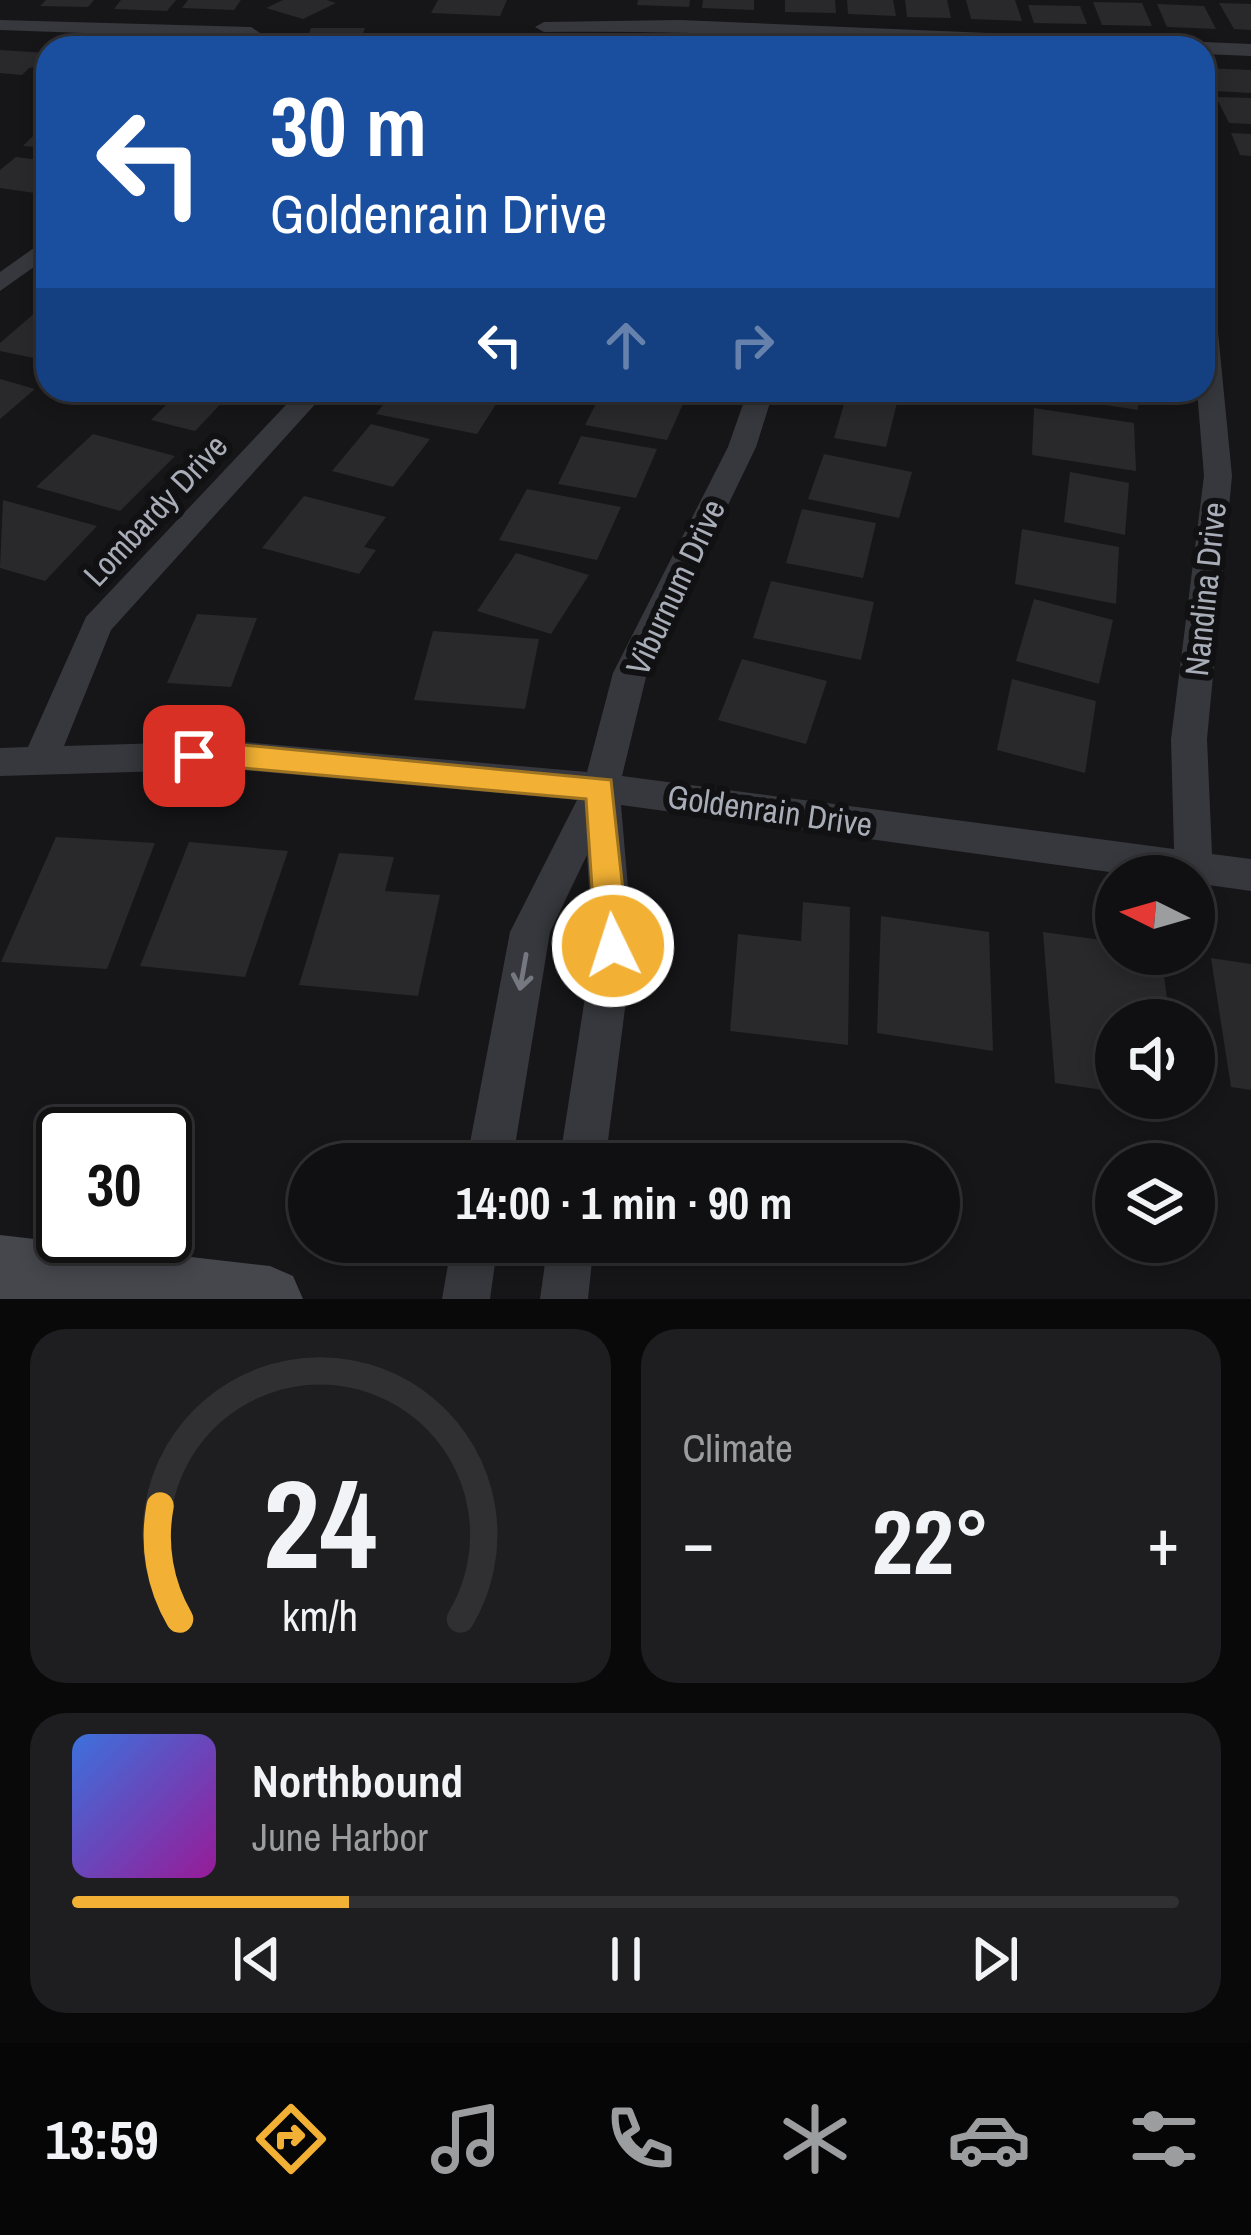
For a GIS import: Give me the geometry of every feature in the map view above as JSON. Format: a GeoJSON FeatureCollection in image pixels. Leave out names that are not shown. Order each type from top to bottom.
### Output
{"type":"FeatureCollection","features":[{"type":"Feature","properties":{"kind":"main road"},"geometry":{"type":"LineString","coordinates":[[0,1267],[269,1299]]}},
{"type":"Feature","properties":{"kind":"street"},"geometry":{"type":"LineString","coordinates":[[540,36],[557,0]]}},
{"type":"Feature","properties":{"kind":"street"},"geometry":{"type":"LineString","coordinates":[[0,25],[180,36]]}},
{"type":"Feature","properties":{"kind":"street"},"geometry":{"type":"LineString","coordinates":[[544,27],[680,25],[796,36]]}},
{"type":"Feature","properties":{"kind":"street"},"geometry":{"type":"LineString","coordinates":[[1215,49],[1251,50]]}},
{"type":"Feature","properties":{"kind":"street"},"geometry":{"type":"LineString","coordinates":[[0,284],[36,255]]}},
{"type":"Feature","properties":{"kind":"street","name":"Lombardy Drive"},"geometry":{"type":"LineString","coordinates":[[40,760],[97,626],[304,402]]}},
{"type":"Feature","properties":{"kind":"street","name":"Viburnum Drive"},"geometry":{"type":"LineString","coordinates":[[493,1143],[530,932],[601,788],[630,673],[742,447],[757,402]]}},
{"type":"Feature","properties":{"kind":"street","name":"Nandina Drive"},"geometry":{"type":"LineString","coordinates":[[1194,855],[1189,739],[1218,476],[1211,402]]}},
{"type":"Feature","properties":{"kind":"street","name":"Goldenrain Drive"},"geometry":{"type":"LineString","coordinates":[[0,762],[232,755],[601,788],[1104,855]]}},
{"type":"Feature","properties":{"kind":"street","name":"Viburnum Drive"},"geometry":{"type":"LineString","coordinates":[[585,1143],[613,946],[601,788]]}},
{"type":"Feature","properties":{"kind":"street","name":"Goldenrain Drive"},"geometry":{"type":"LineString","coordinates":[[1215,870],[1251,875]]}},
{"type":"Feature","properties":{"kind":"street"},"geometry":{"type":"LineString","coordinates":[[466,1299],[472,1263]]}},
{"type":"Feature","properties":{"kind":"street"},"geometry":{"type":"LineString","coordinates":[[564,1299],[568,1263]]}},
{"type":"Feature","properties":{"kind":"building"},"geometry":{"type":"Polygon","coordinates":[[[46,0],[94,0],[88,7],[40,6],[46,0]]]}},
{"type":"Feature","properties":{"kind":"building"},"geometry":{"type":"Polygon","coordinates":[[[121,0],[176,0],[167,11],[114,9],[121,0]]]}},
{"type":"Feature","properties":{"kind":"building"},"geometry":{"type":"Polygon","coordinates":[[[188,0],[241,0],[234,10],[182,8],[188,0]]]}},
{"type":"Feature","properties":{"kind":"building"},"geometry":{"type":"Polygon","coordinates":[[[283,0],[336,3],[303,19],[266,8],[283,0]]]}},
{"type":"Feature","properties":{"kind":"building"},"geometry":{"type":"Polygon","coordinates":[[[438,0],[507,0],[500,16],[431,13],[438,0]]]}},
{"type":"Feature","properties":{"kind":"building"},"geometry":{"type":"Polygon","coordinates":[[[638,0],[690,0],[689,7],[637,5],[638,0]]]}},
{"type":"Feature","properties":{"kind":"building"},"geometry":{"type":"Polygon","coordinates":[[[703,0],[754,0],[754,10],[702,8],[703,0]]]}},
{"type":"Feature","properties":{"kind":"building"},"geometry":{"type":"Polygon","coordinates":[[[785,0],[835,0],[836,13],[785,12],[785,0]]]}},
{"type":"Feature","properties":{"kind":"building"},"geometry":{"type":"Polygon","coordinates":[[[847,0],[893,0],[896,16],[848,14],[847,0]]]}},
{"type":"Feature","properties":{"kind":"building"},"geometry":{"type":"Polygon","coordinates":[[[905,0],[947,0],[951,18],[907,17],[905,0]]]}},
{"type":"Feature","properties":{"kind":"building"},"geometry":{"type":"Polygon","coordinates":[[[966,0],[1015,0],[1022,21],[971,19],[966,0]]]}},
{"type":"Feature","properties":{"kind":"building"},"geometry":{"type":"Polygon","coordinates":[[[1093,2],[1142,3],[1152,26],[1102,25],[1093,2]]]}},
{"type":"Feature","properties":{"kind":"building"},"geometry":{"type":"Polygon","coordinates":[[[1219,3],[1251,4],[1251,30],[1234,29],[1219,3]]]}},
{"type":"Feature","properties":{"kind":"building"},"geometry":{"type":"Polygon","coordinates":[[[1157,4],[1204,6],[1216,29],[1167,27],[1157,4]]]}},
{"type":"Feature","properties":{"kind":"building"},"geometry":{"type":"Polygon","coordinates":[[[1028,5],[1080,6],[1087,24],[1034,23],[1028,5]]]}},
{"type":"Feature","properties":{"kind":"building"},"geometry":{"type":"Polygon","coordinates":[[[311,28],[365,28],[362,36],[308,36],[311,28]]]}},
{"type":"Feature","properties":{"kind":"building"},"geometry":{"type":"Polygon","coordinates":[[[0,50],[36,52],[36,67],[22,75],[0,73],[0,50]]]}},
{"type":"Feature","properties":{"kind":"building"},"geometry":{"type":"Polygon","coordinates":[[[1215,68],[1251,70],[1251,93],[1215,91],[1215,68]]]}},
{"type":"Feature","properties":{"kind":"building"},"geometry":{"type":"Polygon","coordinates":[[[1216,97],[1251,98],[1251,124],[1229,123],[1216,97]]]}},
{"type":"Feature","properties":{"kind":"building"},"geometry":{"type":"Polygon","coordinates":[[[36,133],[36,147],[23,146],[36,133]]]}},
{"type":"Feature","properties":{"kind":"building"},"geometry":{"type":"Polygon","coordinates":[[[1231,133],[1251,134],[1251,156],[1240,155],[1231,133]]]}},
{"type":"Feature","properties":{"kind":"building"},"geometry":{"type":"Polygon","coordinates":[[[16,157],[36,160],[36,192],[0,188],[0,170],[16,157]]]}},
{"type":"Feature","properties":{"kind":"building"},"geometry":{"type":"Polygon","coordinates":[[[36,312],[36,358],[0,351],[0,343],[36,312]]]}},
{"type":"Feature","properties":{"kind":"building"},"geometry":{"type":"Polygon","coordinates":[[[0,379],[35,389],[0,419],[0,379]]]}},
{"type":"Feature","properties":{"kind":"building"},"geometry":{"type":"Polygon","coordinates":[[[169,402],[223,402],[195,431],[151,420],[169,402]]]}},
{"type":"Feature","properties":{"kind":"building"},"geometry":{"type":"Polygon","coordinates":[[[385,402],[497,402],[477,434],[376,414],[385,402]]]}},
{"type":"Feature","properties":{"kind":"building"},"geometry":{"type":"Polygon","coordinates":[[[597,402],[684,402],[667,440],[585,425],[597,402]]]}},
{"type":"Feature","properties":{"kind":"building"},"geometry":{"type":"Polygon","coordinates":[[[845,402],[897,403],[886,447],[834,438],[845,402]]]}},
{"type":"Feature","properties":{"kind":"building"},"geometry":{"type":"Polygon","coordinates":[[[1086,402],[1138,402],[1138,410],[1086,402]]]}},
{"type":"Feature","properties":{"kind":"building"},"geometry":{"type":"Polygon","coordinates":[[[1034,408],[1134,423],[1136,471],[1032,455],[1034,408]]]}},
{"type":"Feature","properties":{"kind":"building"},"geometry":{"type":"Polygon","coordinates":[[[371,424],[430,439],[393,487],[332,471],[371,424]]]}},
{"type":"Feature","properties":{"kind":"building"},"geometry":{"type":"Polygon","coordinates":[[[93,434],[175,456],[120,511],[36,487],[93,434]]]}},
{"type":"Feature","properties":{"kind":"building"},"geometry":{"type":"Polygon","coordinates":[[[581,436],[657,449],[636,498],[558,484],[581,436]]]}},
{"type":"Feature","properties":{"kind":"building"},"geometry":{"type":"Polygon","coordinates":[[[824,454],[912,472],[899,518],[808,499],[824,454]]]}},
{"type":"Feature","properties":{"kind":"building"},"geometry":{"type":"Polygon","coordinates":[[[1070,472],[1129,483],[1125,535],[1064,522],[1070,472]]]}},
{"type":"Feature","properties":{"kind":"building"},"geometry":{"type":"Polygon","coordinates":[[[527,489],[621,507],[597,560],[499,540],[527,489]]]}},
{"type":"Feature","properties":{"kind":"building"},"geometry":{"type":"Polygon","coordinates":[[[304,496],[386,517],[364,547],[376,550],[359,574],[262,548],[304,496]]]}},
{"type":"Feature","properties":{"kind":"building"},"geometry":{"type":"Polygon","coordinates":[[[3,500],[97,526],[45,581],[0,568],[3,500]]]}},
{"type":"Feature","properties":{"kind":"building"},"geometry":{"type":"Polygon","coordinates":[[[802,509],[876,523],[863,578],[786,563],[802,509]]]}},
{"type":"Feature","properties":{"kind":"building"},"geometry":{"type":"Polygon","coordinates":[[[1022,529],[1119,547],[1116,604],[1015,584],[1022,529]]]}},
{"type":"Feature","properties":{"kind":"building"},"geometry":{"type":"Polygon","coordinates":[[[516,553],[589,575],[551,634],[477,611],[516,553]]]}},
{"type":"Feature","properties":{"kind":"building"},"geometry":{"type":"Polygon","coordinates":[[[771,581],[874,602],[861,660],[753,638],[771,581]]]}},
{"type":"Feature","properties":{"kind":"building"},"geometry":{"type":"Polygon","coordinates":[[[1034,599],[1113,620],[1099,684],[1016,661],[1034,599]]]}},
{"type":"Feature","properties":{"kind":"building"},"geometry":{"type":"Polygon","coordinates":[[[197,614],[257,618],[231,687],[167,683],[197,614]]]}},
{"type":"Feature","properties":{"kind":"building"},"geometry":{"type":"Polygon","coordinates":[[[433,631],[539,639],[525,709],[414,700],[433,631]]]}},
{"type":"Feature","properties":{"kind":"building"},"geometry":{"type":"Polygon","coordinates":[[[742,659],[827,681],[806,744],[718,720],[742,659]]]}},
{"type":"Feature","properties":{"kind":"building"},"geometry":{"type":"Polygon","coordinates":[[[1012,679],[1096,701],[1085,773],[997,750],[1012,679]]]}},
{"type":"Feature","properties":{"kind":"building"},"geometry":{"type":"Polygon","coordinates":[[[56,837],[155,843],[107,969],[1,962],[56,837]]]}},
{"type":"Feature","properties":{"kind":"building"},"geometry":{"type":"Polygon","coordinates":[[[189,842],[288,851],[245,977],[140,966],[189,842]]]}},
{"type":"Feature","properties":{"kind":"building"},"geometry":{"type":"Polygon","coordinates":[[[339,853],[394,857],[385,891],[440,895],[418,996],[299,985],[339,853]]]}},
{"type":"Feature","properties":{"kind":"building"},"geometry":{"type":"Polygon","coordinates":[[[803,902],[850,907],[848,1045],[730,1031],[738,934],[801,941],[803,902]]]}},
{"type":"Feature","properties":{"kind":"building"},"geometry":{"type":"Polygon","coordinates":[[[881,916],[989,932],[993,1051],[877,1033],[881,916]]]}},
{"type":"Feature","properties":{"kind":"building"},"geometry":{"type":"Polygon","coordinates":[[[1043,932],[1095,939],[1095,975],[1164,975],[1167,999],[1095,999],[1095,1089],[1055,1083],[1043,932]]]}},
{"type":"Feature","properties":{"kind":"building"},"geometry":{"type":"Polygon","coordinates":[[[1215,959],[1251,964],[1251,1090],[1231,1087],[1215,959]]]}},
{"type":"Feature","properties":{"kind":"route"},"geometry":{"type":"LineString","coordinates":[[194,756],[232,755],[601,788],[613,946]]}}]}
